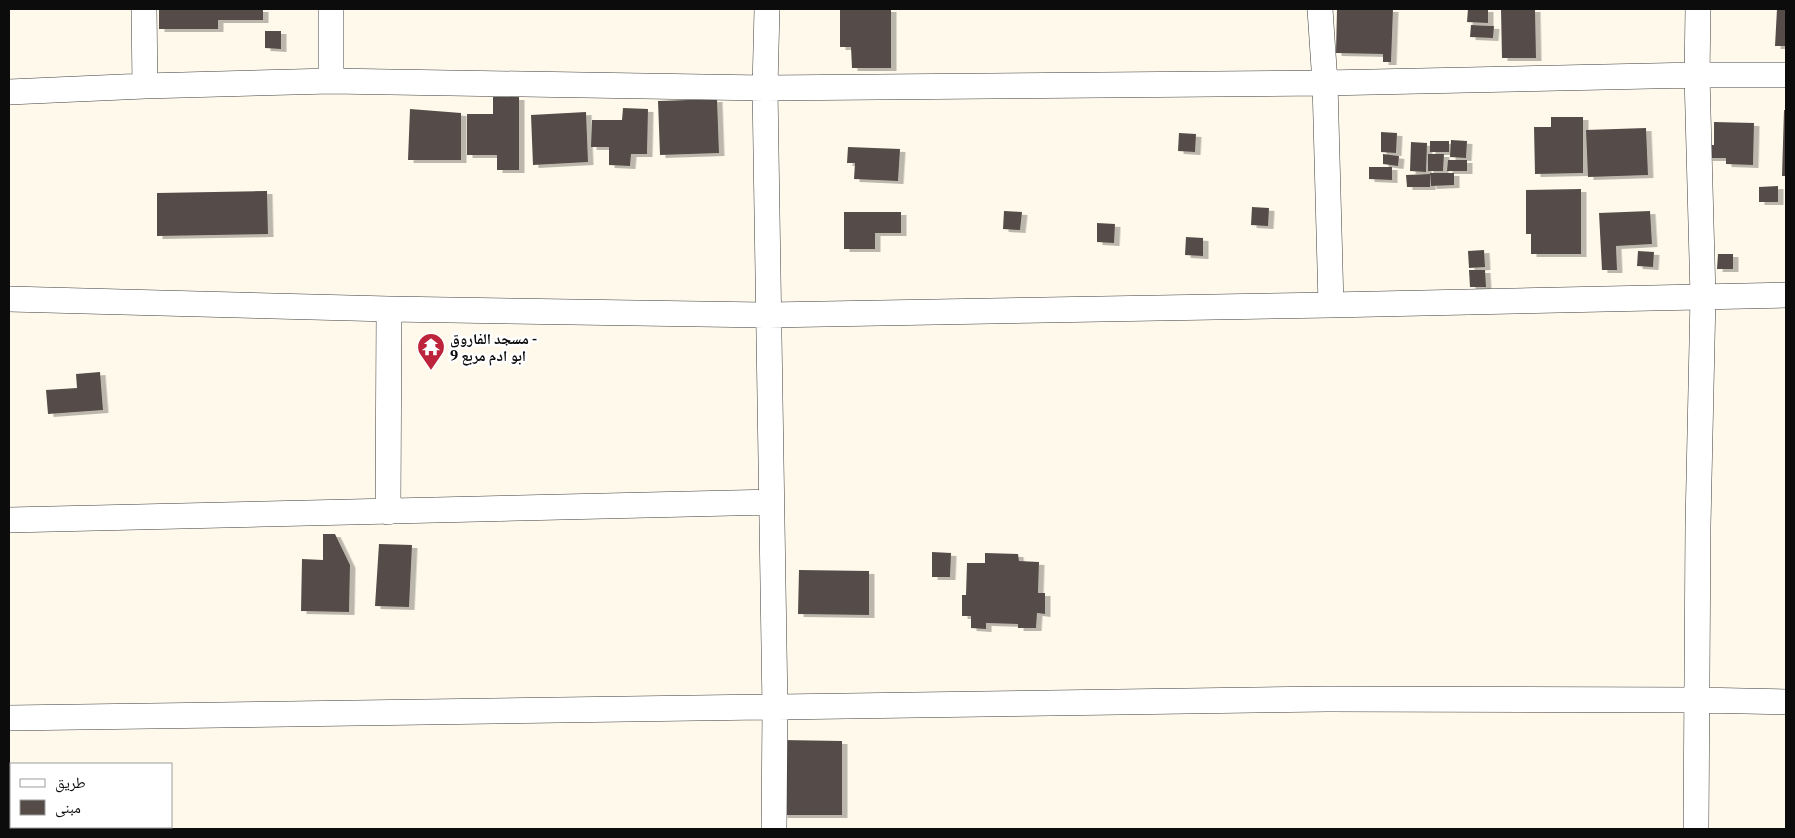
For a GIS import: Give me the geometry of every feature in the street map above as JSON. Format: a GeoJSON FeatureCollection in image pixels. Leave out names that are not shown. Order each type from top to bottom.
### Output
{"type":"FeatureCollection","features":[{"type":"Feature","properties":{"kind":"street"},"geometry":{"type":"LineString","coordinates":[[144,9],[145,86]]}},
{"type":"Feature","properties":{"kind":"street"},"geometry":{"type":"LineString","coordinates":[[331,9],[331,81]]}},
{"type":"Feature","properties":{"kind":"street"},"geometry":{"type":"LineString","coordinates":[[767,9],[765,88],[774,829]]}},
{"type":"Feature","properties":{"kind":"street"},"geometry":{"type":"LineString","coordinates":[[1320,9],[1325,83],[1331,305]]}},
{"type":"Feature","properties":{"kind":"street"},"geometry":{"type":"LineString","coordinates":[[1696,829],[1698,525],[1703,297],[1697,75],[1698,9]]}},
{"type":"Feature","properties":{"kind":"street"},"geometry":{"type":"LineString","coordinates":[[9,92],[331,81],[765,88],[1325,83],[1697,75],[1786,75]]}},
{"type":"Feature","properties":{"kind":"street"},"geometry":{"type":"LineString","coordinates":[[9,299],[389,309],[769,314],[1786,295]]}},
{"type":"Feature","properties":{"kind":"street"},"geometry":{"type":"LineString","coordinates":[[388,512],[389,309]]}},
{"type":"Feature","properties":{"kind":"street"},"geometry":{"type":"LineString","coordinates":[[9,520],[771,502]]}},
{"type":"Feature","properties":{"kind":"street"},"geometry":{"type":"LineString","coordinates":[[9,718],[1327,700],[1697,700],[1786,702]]}},
{"type":"Feature","properties":{"kind":"building"},"geometry":{"type":"Polygon","coordinates":[[[159,9],[263,9],[263,20],[218,20],[218,29],[159,29],[159,9]]]}},
{"type":"Feature","properties":{"kind":"building"},"geometry":{"type":"Polygon","coordinates":[[[840,9],[891,9],[891,68],[852,68],[851,47],[840,47],[840,9]]]}},
{"type":"Feature","properties":{"kind":"building"},"geometry":{"type":"Polygon","coordinates":[[[1337,9],[1393,9],[1391,62],[1383,62],[1383,54],[1336,53],[1337,9]]]}},
{"type":"Feature","properties":{"kind":"building"},"geometry":{"type":"Polygon","coordinates":[[[1468,9],[1488,9],[1488,23],[1467,22],[1468,9]]]}},
{"type":"Feature","properties":{"kind":"building"},"geometry":{"type":"Polygon","coordinates":[[[1501,9],[1535,9],[1536,58],[1502,58],[1501,9]]]}},
{"type":"Feature","properties":{"kind":"building"},"geometry":{"type":"Polygon","coordinates":[[[1777,9],[1786,9],[1786,46],[1775,46],[1777,9]]]}},
{"type":"Feature","properties":{"kind":"building"},"geometry":{"type":"Polygon","coordinates":[[[1471,25],[1494,26],[1493,38],[1470,37],[1471,25]]]}},
{"type":"Feature","properties":{"kind":"building"},"geometry":{"type":"Polygon","coordinates":[[[265,31],[281,31],[281,49],[265,48],[265,31]]]}},
{"type":"Feature","properties":{"kind":"building"},"geometry":{"type":"Polygon","coordinates":[[[493,97],[519,97],[519,170],[497,170],[497,155],[467,155],[467,114],[493,114],[493,97]]]}},
{"type":"Feature","properties":{"kind":"building"},"geometry":{"type":"Polygon","coordinates":[[[717,99],[719,153],[660,155],[658,101],[717,99]]]}},
{"type":"Feature","properties":{"kind":"building"},"geometry":{"type":"Polygon","coordinates":[[[623,108],[648,109],[647,154],[631,154],[630,166],[609,165],[609,147],[591,147],[592,120],[622,120],[623,108]]]}},
{"type":"Feature","properties":{"kind":"building"},"geometry":{"type":"Polygon","coordinates":[[[410,109],[461,113],[461,160],[408,160],[410,109]]]}},
{"type":"Feature","properties":{"kind":"building"},"geometry":{"type":"Polygon","coordinates":[[[1784,110],[1786,110],[1786,176],[1782,176],[1784,110]]]}},
{"type":"Feature","properties":{"kind":"building"},"geometry":{"type":"Polygon","coordinates":[[[586,112],[588,162],[533,165],[531,115],[586,112]]]}},
{"type":"Feature","properties":{"kind":"building"},"geometry":{"type":"Polygon","coordinates":[[[1551,117],[1583,117],[1583,173],[1535,174],[1534,127],[1551,127],[1551,117]]]}},
{"type":"Feature","properties":{"kind":"building"},"geometry":{"type":"Polygon","coordinates":[[[1714,122],[1754,123],[1753,165],[1726,164],[1726,158],[1707,158],[1707,145],[1714,145],[1714,122]]]}},
{"type":"Feature","properties":{"kind":"building"},"geometry":{"type":"Polygon","coordinates":[[[1646,128],[1648,175],[1588,177],[1586,130],[1646,128]]]}},
{"type":"Feature","properties":{"kind":"building"},"geometry":{"type":"Polygon","coordinates":[[[1381,132],[1397,133],[1396,153],[1381,152],[1381,132]]]}},
{"type":"Feature","properties":{"kind":"building"},"geometry":{"type":"Polygon","coordinates":[[[1179,133],[1196,134],[1195,152],[1178,151],[1179,133]]]}},
{"type":"Feature","properties":{"kind":"building"},"geometry":{"type":"Polygon","coordinates":[[[1451,140],[1467,141],[1466,158],[1450,157],[1451,140]]]}},
{"type":"Feature","properties":{"kind":"building"},"geometry":{"type":"Polygon","coordinates":[[[1430,141],[1449,141],[1449,152],[1430,152],[1430,141]]]}},
{"type":"Feature","properties":{"kind":"building"},"geometry":{"type":"Polygon","coordinates":[[[1411,142],[1427,143],[1426,172],[1410,171],[1411,142]]]}},
{"type":"Feature","properties":{"kind":"building"},"geometry":{"type":"Polygon","coordinates":[[[848,147],[900,149],[898,181],[854,179],[855,163],[847,163],[848,147]]]}},
{"type":"Feature","properties":{"kind":"building"},"geometry":{"type":"Polygon","coordinates":[[[1383,154],[1399,156],[1398,166],[1383,164],[1383,154]]]}},
{"type":"Feature","properties":{"kind":"building"},"geometry":{"type":"Polygon","coordinates":[[[1428,154],[1444,154],[1443,171],[1428,171],[1428,154]]]}},
{"type":"Feature","properties":{"kind":"building"},"geometry":{"type":"Polygon","coordinates":[[[1448,160],[1467,160],[1467,171],[1447,171],[1448,160]]]}},
{"type":"Feature","properties":{"kind":"building"},"geometry":{"type":"Polygon","coordinates":[[[1369,167],[1392,167],[1392,180],[1369,179],[1369,167]]]}},
{"type":"Feature","properties":{"kind":"building"},"geometry":{"type":"Polygon","coordinates":[[[1430,173],[1454,173],[1454,185],[1431,186],[1430,173]]]}},
{"type":"Feature","properties":{"kind":"building"},"geometry":{"type":"Polygon","coordinates":[[[1430,174],[1430,187],[1407,187],[1406,175],[1430,174]]]}},
{"type":"Feature","properties":{"kind":"building"},"geometry":{"type":"Polygon","coordinates":[[[1778,186],[1778,202],[1759,202],[1759,187],[1778,186]]]}},
{"type":"Feature","properties":{"kind":"building"},"geometry":{"type":"Polygon","coordinates":[[[1581,189],[1581,254],[1531,254],[1531,234],[1526,234],[1526,190],[1581,189]]]}},
{"type":"Feature","properties":{"kind":"building"},"geometry":{"type":"Polygon","coordinates":[[[267,191],[268,234],[157,236],[157,193],[267,191]]]}},
{"type":"Feature","properties":{"kind":"building"},"geometry":{"type":"Polygon","coordinates":[[[1252,207],[1269,208],[1268,226],[1251,225],[1252,207]]]}},
{"type":"Feature","properties":{"kind":"building"},"geometry":{"type":"Polygon","coordinates":[[[1004,211],[1022,212],[1020,230],[1003,229],[1004,211]]]}},
{"type":"Feature","properties":{"kind":"building"},"geometry":{"type":"Polygon","coordinates":[[[1650,211],[1652,244],[1616,246],[1617,270],[1602,270],[1599,213],[1650,211]]]}},
{"type":"Feature","properties":{"kind":"building"},"geometry":{"type":"Polygon","coordinates":[[[844,212],[901,212],[901,233],[875,233],[875,249],[844,249],[844,212]]]}},
{"type":"Feature","properties":{"kind":"building"},"geometry":{"type":"Polygon","coordinates":[[[1097,223],[1115,224],[1114,243],[1097,242],[1097,223]]]}},
{"type":"Feature","properties":{"kind":"building"},"geometry":{"type":"Polygon","coordinates":[[[1186,237],[1203,238],[1203,256],[1185,255],[1186,237]]]}},
{"type":"Feature","properties":{"kind":"building"},"geometry":{"type":"Polygon","coordinates":[[[1484,250],[1485,267],[1469,268],[1468,251],[1484,250]]]}},
{"type":"Feature","properties":{"kind":"building"},"geometry":{"type":"Polygon","coordinates":[[[1638,251],[1654,252],[1653,267],[1637,266],[1638,251]]]}},
{"type":"Feature","properties":{"kind":"building"},"geometry":{"type":"Polygon","coordinates":[[[1718,254],[1733,254],[1733,269],[1717,269],[1718,254]]]}},
{"type":"Feature","properties":{"kind":"building"},"geometry":{"type":"Polygon","coordinates":[[[1469,270],[1485,270],[1486,287],[1470,287],[1469,270]]]}},
{"type":"Feature","properties":{"kind":"building"},"geometry":{"type":"Polygon","coordinates":[[[100,372],[103,410],[48,414],[46,390],[77,388],[76,374],[100,372]]]}},
{"type":"Feature","properties":{"kind":"building"},"geometry":{"type":"Polygon","coordinates":[[[323,534],[335,534],[350,565],[349,612],[301,611],[302,559],[323,560],[323,534]]]}},
{"type":"Feature","properties":{"kind":"building"},"geometry":{"type":"Polygon","coordinates":[[[379,544],[412,545],[409,607],[375,606],[379,544]]]}},
{"type":"Feature","properties":{"kind":"building"},"geometry":{"type":"Polygon","coordinates":[[[932,552],[951,553],[950,577],[932,577],[932,552]]]}},
{"type":"Feature","properties":{"kind":"building"},"geometry":{"type":"Polygon","coordinates":[[[985,553],[1018,554],[1019,561],[1039,562],[1038,593],[1045,593],[1045,614],[1037,613],[1036,628],[1018,628],[1018,624],[986,623],[986,629],[971,628],[971,616],[962,616],[962,595],[966,595],[967,563],[985,563],[985,553]]]}},
{"type":"Feature","properties":{"kind":"building"},"geometry":{"type":"Polygon","coordinates":[[[799,570],[869,571],[869,615],[798,614],[799,570]]]}},
{"type":"Feature","properties":{"kind":"building"},"geometry":{"type":"Polygon","coordinates":[[[782,740],[842,741],[842,815],[782,815],[782,740]]]}},
{"type":"Feature","properties":{"kind":"place","name":"مسجد الفاروق - ابو ادم مربع 9"},"geometry":{"type":"Point","coordinates":[431,371]}}]}
